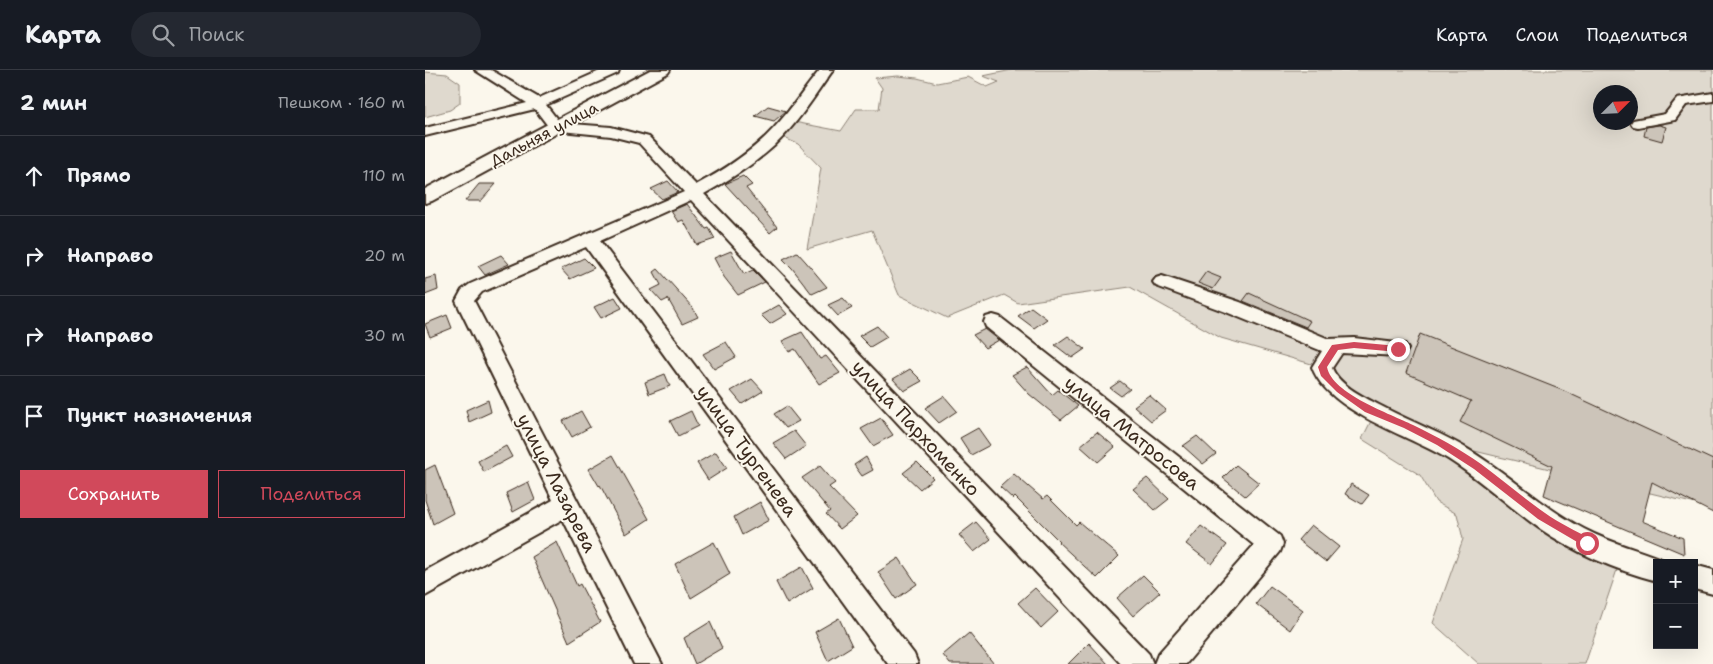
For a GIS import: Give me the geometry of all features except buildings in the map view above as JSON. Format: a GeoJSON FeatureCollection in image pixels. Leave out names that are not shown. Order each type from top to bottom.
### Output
{"type":"FeatureCollection","features":[{"type":"Feature","properties":{"kind":"main road","name":"Дальняя улица"},"geometry":{"type":"LineString","coordinates":[[425,197],[658,71]]}},
{"type":"Feature","properties":{"kind":"street"},"geometry":{"type":"LineString","coordinates":[[481,70],[518,90],[538,104],[556,127]]}},
{"type":"Feature","properties":{"kind":"street"},"geometry":{"type":"LineString","coordinates":[[425,132],[538,104],[613,70]]}},
{"type":"Feature","properties":{"kind":"street"},"geometry":{"type":"LineString","coordinates":[[589,238],[694,193],[726,175],[760,150],[780,131],[827,70]]}},
{"type":"Feature","properties":{"kind":"street"},"geometry":{"type":"LineString","coordinates":[[1638,123],[1670,117],[1682,102],[1713,97]]}},
{"type":"Feature","properties":{"kind":"street"},"geometry":{"type":"LineString","coordinates":[[425,143],[505,111]]}},
{"type":"Feature","properties":{"kind":"street","name":"улица Пархоменко"},"geometry":{"type":"LineString","coordinates":[[556,127],[627,133],[644,140],[1139,664]]}},
{"type":"Feature","properties":{"kind":"street","name":"улица Лазарева"},"geometry":{"type":"LineString","coordinates":[[589,238],[476,288],[467,295],[465,301],[649,664]]}},
{"type":"Feature","properties":{"kind":"street","name":"улица Тургенева"},"geometry":{"type":"LineString","coordinates":[[589,238],[904,664]]}},
{"type":"Feature","properties":{"kind":"street"},"geometry":{"type":"LineString","coordinates":[[1162,282],[1233,307],[1328,346],[1354,345],[1398,349]]}},
{"type":"Feature","properties":{"kind":"street","name":"улица Матросова"},"geometry":{"type":"LineString","coordinates":[[993,322],[1271,544],[1168,664]]}},
{"type":"Feature","properties":{"kind":"street"},"geometry":{"type":"LineString","coordinates":[[1303,336],[1323,367],[1324,373],[1330,382],[1368,410],[1407,426],[1440,443],[1478,467],[1562,529],[1624,561],[1653,568]]}},
{"type":"Feature","properties":{"kind":"street"},"geometry":{"type":"LineString","coordinates":[[1323,367],[1335,347]]}},
{"type":"Feature","properties":{"kind":"street"},"geometry":{"type":"LineString","coordinates":[[425,584],[568,504]]}},
{"type":"Feature","properties":{"kind":"street"},"geometry":{"type":"LineString","coordinates":[[1698,578],[1713,582]]}},
{"type":"Feature","properties":{"kind":"shaded area"},"geometry":{"type":"Polygon","coordinates":[[[1012,70],[1713,70],[1713,508],[1441,443],[1622,555],[1585,664],[1479,664],[1433,623],[1463,539],[1457,514],[1436,502],[1420,475],[1362,439],[1374,415],[1322,367],[1221,338],[1130,287],[1018,303],[1004,295],[947,318],[899,295],[872,230],[807,249],[821,168],[798,144],[782,137],[794,122],[841,131],[856,109],[879,109],[882,88],[875,78],[898,76],[937,83],[968,77],[987,87],[999,82],[983,76],[1012,70]]]}},
{"type":"Feature","properties":{"kind":"shaded area"},"geometry":{"type":"Polygon","coordinates":[[[425,72],[447,74],[460,83],[460,103],[450,110],[425,117],[425,72]]]}},
{"type":"Feature","properties":{"kind":"route"},"geometry":{"type":"LineString","coordinates":[[1398,349],[1354,345],[1335,347],[1326,358],[1323,367],[1324,373],[1330,382],[1368,410],[1407,426],[1440,443],[1478,467],[1542,516],[1587,543]]}}]}
